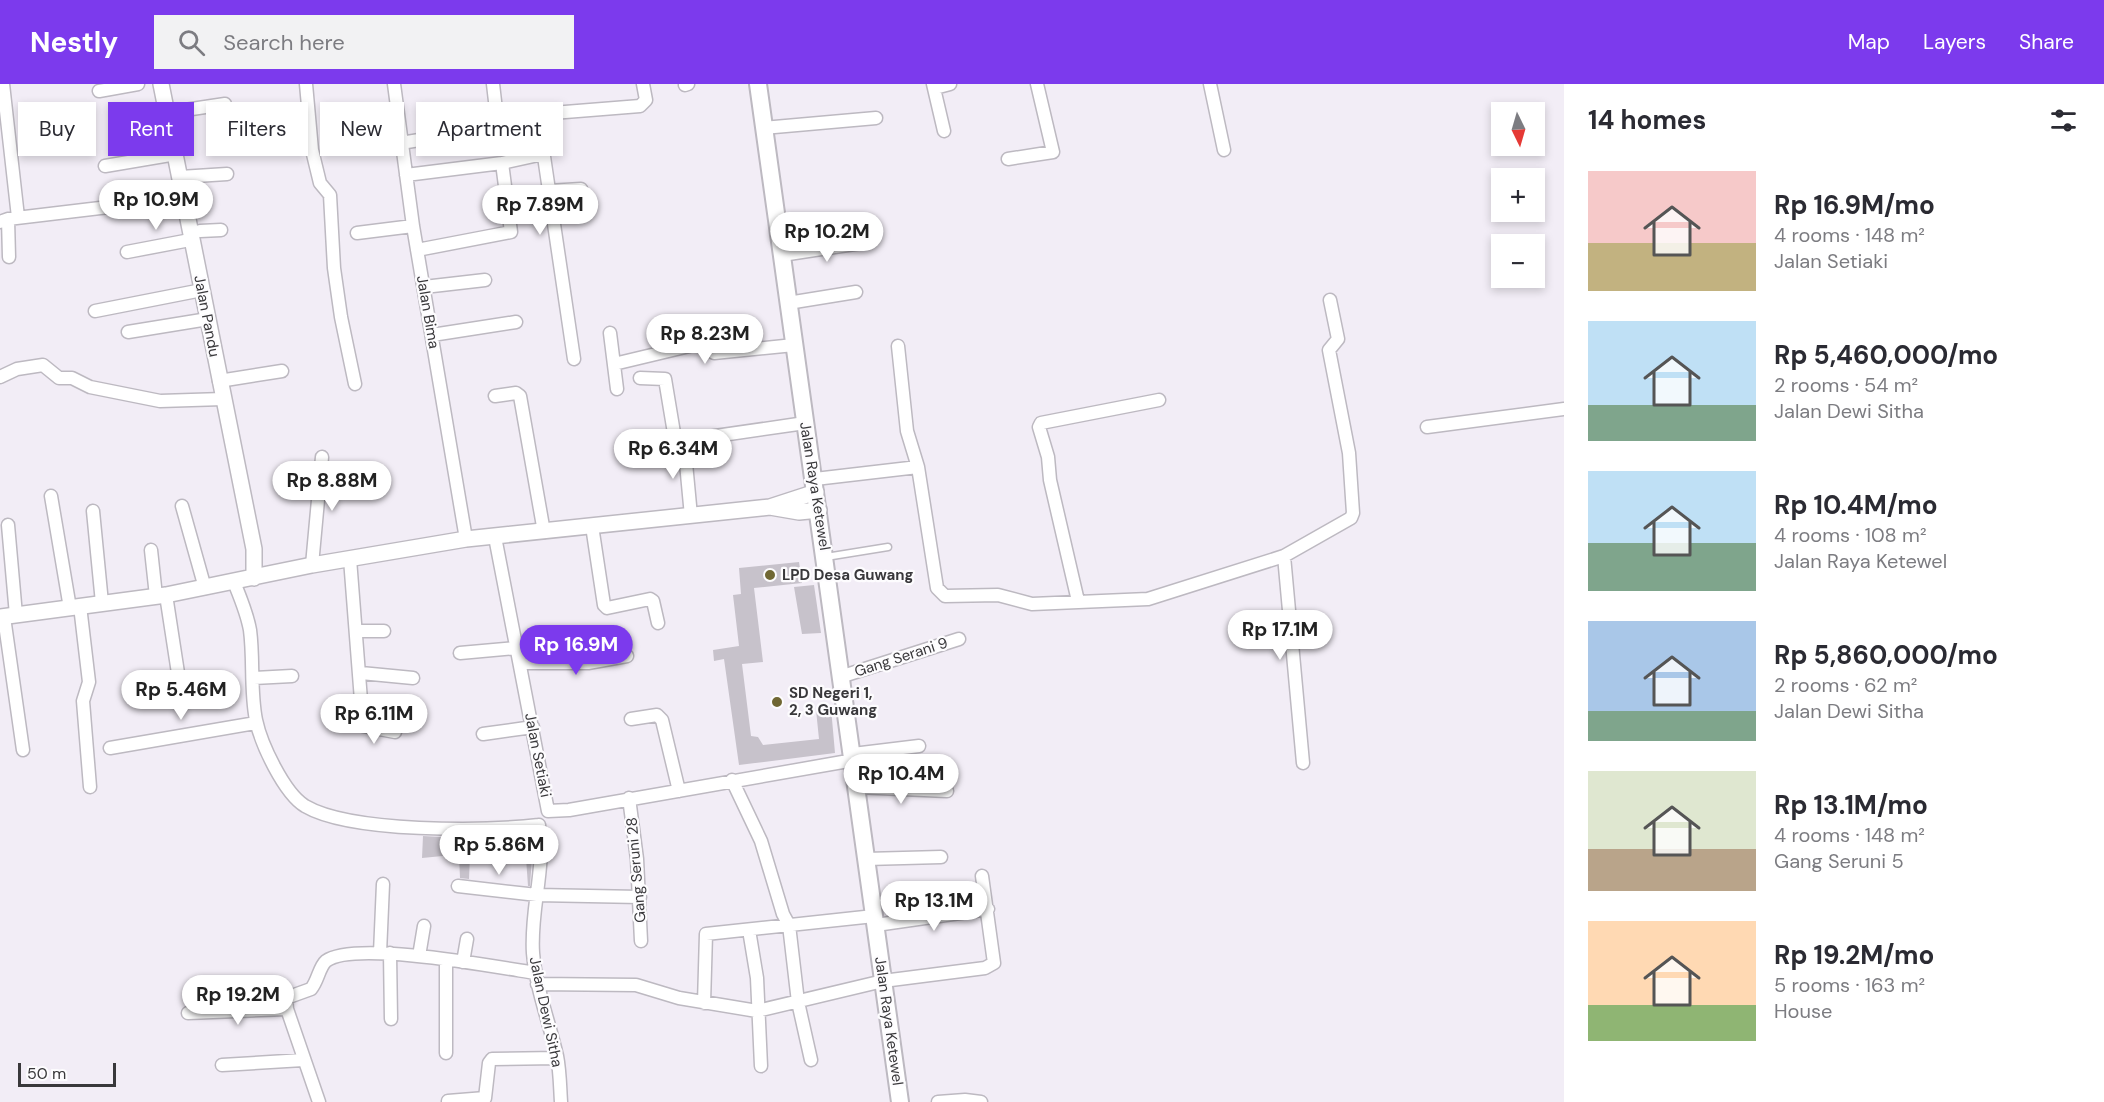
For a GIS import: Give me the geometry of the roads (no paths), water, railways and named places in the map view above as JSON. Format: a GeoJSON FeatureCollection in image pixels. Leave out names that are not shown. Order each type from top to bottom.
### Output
{"type":"FeatureCollection","features":[{"type":"Feature","properties":{"kind":"main road","name":"Jalan Raya Ketewel"},"geometry":{"type":"LineString","coordinates":[[758,84],[843,676],[856,787],[900,1102]]}},
{"type":"Feature","properties":{"kind":"street"},"geometry":{"type":"LineString","coordinates":[[3,84],[9,258]]}},
{"type":"Feature","properties":{"kind":"street"},"geometry":{"type":"LineString","coordinates":[[99,91],[138,84]]}},
{"type":"Feature","properties":{"kind":"street","name":"Jalan Pandu"},"geometry":{"type":"LineString","coordinates":[[161,84],[166,102]]}},
{"type":"Feature","properties":{"kind":"street"},"geometry":{"type":"LineString","coordinates":[[306,84],[312,150],[320,183],[330,195],[334,268],[341,317],[355,384]]}},
{"type":"Feature","properties":{"kind":"street","name":"Jalan Bima"},"geometry":{"type":"LineString","coordinates":[[394,84],[396,102]]}},
{"type":"Feature","properties":{"kind":"street"},"geometry":{"type":"LineString","coordinates":[[404,142],[498,127],[493,84]]}},
{"type":"Feature","properties":{"kind":"street"},"geometry":{"type":"LineString","coordinates":[[563,112],[640,106],[645,103],[643,84]]}},
{"type":"Feature","properties":{"kind":"street"},"geometry":{"type":"LineString","coordinates":[[944,131],[934,86],[950,84]]}},
{"type":"Feature","properties":{"kind":"street"},"geometry":{"type":"LineString","coordinates":[[1008,159],[1053,152],[1037,84]]}},
{"type":"Feature","properties":{"kind":"street"},"geometry":{"type":"LineString","coordinates":[[1210,84],[1224,150]]}},
{"type":"Feature","properties":{"kind":"street"},"geometry":{"type":"LineString","coordinates":[[763,128],[876,118]]}},
{"type":"Feature","properties":{"kind":"street"},"geometry":{"type":"LineString","coordinates":[[105,166],[164,156]]}},
{"type":"Feature","properties":{"kind":"street","name":"Jalan Pandu"},"geometry":{"type":"LineString","coordinates":[[176,156],[184,198],[195,236],[202,290],[219,381],[254,549],[254,578]]}},
{"type":"Feature","properties":{"kind":"street","name":"Jalan Bima"},"geometry":{"type":"LineString","coordinates":[[402,156],[466,539]]}},
{"type":"Feature","properties":{"kind":"street"},"geometry":{"type":"LineString","coordinates":[[406,175],[502,163],[534,156]]}},
{"type":"Feature","properties":{"kind":"street"},"geometry":{"type":"LineString","coordinates":[[543,156],[574,358]]}},
{"type":"Feature","properties":{"kind":"street"},"geometry":{"type":"LineString","coordinates":[[417,250],[511,232],[502,163]]}},
{"type":"Feature","properties":{"kind":"street"},"geometry":{"type":"LineString","coordinates":[[180,177],[227,174]]}},
{"type":"Feature","properties":{"kind":"street"},"geometry":{"type":"LineString","coordinates":[[548,191],[581,189]]}},
{"type":"Feature","properties":{"kind":"street"},"geometry":{"type":"LineString","coordinates":[[9,219],[184,198]]}},
{"type":"Feature","properties":{"kind":"street"},"geometry":{"type":"LineString","coordinates":[[357,233],[413,226]]}},
{"type":"Feature","properties":{"kind":"street"},"geometry":{"type":"LineString","coordinates":[[127,252],[221,230]]}},
{"type":"Feature","properties":{"kind":"street"},"geometry":{"type":"LineString","coordinates":[[782,255],[868,242]]}},
{"type":"Feature","properties":{"kind":"street"},"geometry":{"type":"LineString","coordinates":[[424,287],[485,280]]}},
{"type":"Feature","properties":{"kind":"street"},"geometry":{"type":"LineString","coordinates":[[95,311],[202,290]]}},
{"type":"Feature","properties":{"kind":"street"},"geometry":{"type":"LineString","coordinates":[[788,303],[856,292]]}},
{"type":"Feature","properties":{"kind":"street"},"geometry":{"type":"LineString","coordinates":[[898,346],[907,431],[918,467],[937,588],[945,596],[998,595],[1032,604],[1148,599],[1284,556],[1345,523],[1353,513],[1349,453],[1329,350],[1338,339],[1330,300]]}},
{"type":"Feature","properties":{"kind":"street"},"geometry":{"type":"LineString","coordinates":[[128,332],[208,319]]}},
{"type":"Feature","properties":{"kind":"street"},"geometry":{"type":"LineString","coordinates":[[432,334],[516,322]]}},
{"type":"Feature","properties":{"kind":"street"},"geometry":{"type":"LineString","coordinates":[[610,333],[617,389]]}},
{"type":"Feature","properties":{"kind":"street"},"geometry":{"type":"LineString","coordinates":[[614,364],[702,343],[714,353],[794,345]]}},
{"type":"Feature","properties":{"kind":"street"},"geometry":{"type":"LineString","coordinates":[[0,377],[17,369],[43,365],[59,378],[72,378],[90,387],[160,401],[223,399]]}},
{"type":"Feature","properties":{"kind":"street"},"geometry":{"type":"LineString","coordinates":[[219,381],[282,370]]}},
{"type":"Feature","properties":{"kind":"street"},"geometry":{"type":"LineString","coordinates":[[640,378],[665,379],[674,433],[684,442],[691,516]]}},
{"type":"Feature","properties":{"kind":"street"},"geometry":{"type":"LineString","coordinates":[[495,396],[516,393],[520,396],[544,532]]}},
{"type":"Feature","properties":{"kind":"street"},"geometry":{"type":"LineString","coordinates":[[1078,601],[1050,480],[1048,457],[1039,427],[1041,423],[1159,400]]}},
{"type":"Feature","properties":{"kind":"street"},"geometry":{"type":"LineString","coordinates":[[1427,427],[1564,410]]}},
{"type":"Feature","properties":{"kind":"street"},"geometry":{"type":"LineString","coordinates":[[684,442],[805,423]]}},
{"type":"Feature","properties":{"kind":"street"},"geometry":{"type":"LineString","coordinates":[[312,565],[322,457]]}},
{"type":"Feature","properties":{"kind":"street"},"geometry":{"type":"LineString","coordinates":[[770,507],[815,486],[918,467]]}},
{"type":"Feature","properties":{"kind":"street"},"geometry":{"type":"LineString","coordinates":[[51,496],[89,682],[83,701],[90,787]]}},
{"type":"Feature","properties":{"kind":"street"},"geometry":{"type":"LineString","coordinates":[[182,506],[205,588]]}},
{"type":"Feature","properties":{"kind":"street"},"geometry":{"type":"LineString","coordinates":[[7,616],[205,588],[312,565],[466,539],[770,507],[799,512],[819,510]]}},
{"type":"Feature","properties":{"kind":"street"},"geometry":{"type":"LineString","coordinates":[[93,511],[102,603]]}},
{"type":"Feature","properties":{"kind":"street"},"geometry":{"type":"LineString","coordinates":[[8,525],[7,616],[23,750]]}},
{"type":"Feature","properties":{"kind":"street"},"geometry":{"type":"LineString","coordinates":[[592,526],[604,605],[607,608],[650,599],[653,601],[658,623]]}},
{"type":"Feature","properties":{"kind":"street","name":"Jalan Setiaki"},"geometry":{"type":"LineString","coordinates":[[495,537],[548,811],[569,810],[919,747]]}},
{"type":"Feature","properties":{"kind":"street","name":"Jalan Pandu"},"geometry":{"type":"LineString","coordinates":[[254,549],[273,573]]}},
{"type":"Feature","properties":{"kind":"street"},"geometry":{"type":"LineString","coordinates":[[139,686],[171,681],[178,673],[151,550]]}},
{"type":"Feature","properties":{"kind":"street"},"geometry":{"type":"LineString","coordinates":[[1284,556],[1303,763]]}},
{"type":"Feature","properties":{"kind":"street"},"geometry":{"type":"LineString","coordinates":[[350,559],[364,727],[395,732]]}},
{"type":"Feature","properties":{"kind":"street"},"geometry":{"type":"LineString","coordinates":[[234,582],[250,630],[256,723],[274,767],[303,805],[326,816],[361,822],[483,829],[539,825],[548,811]]}},
{"type":"Feature","properties":{"kind":"street"},"geometry":{"type":"LineString","coordinates":[[356,631],[384,631]]}},
{"type":"Feature","properties":{"kind":"street","name":"Gang Serani 9"},"geometry":{"type":"LineString","coordinates":[[843,676],[959,639]]}},
{"type":"Feature","properties":{"kind":"street"},"geometry":{"type":"LineString","coordinates":[[460,652],[516,648]]}},
{"type":"Feature","properties":{"kind":"street"},"geometry":{"type":"LineString","coordinates":[[520,663],[578,661],[588,663],[627,656]]}},
{"type":"Feature","properties":{"kind":"street"},"geometry":{"type":"LineString","coordinates":[[361,673],[413,678]]}},
{"type":"Feature","properties":{"kind":"street"},"geometry":{"type":"LineString","coordinates":[[253,678],[292,676]]}},
{"type":"Feature","properties":{"kind":"street"},"geometry":{"type":"LineString","coordinates":[[631,719],[657,715],[662,720],[679,791]]}},
{"type":"Feature","properties":{"kind":"street"},"geometry":{"type":"LineString","coordinates":[[110,748],[256,723]]}},
{"type":"Feature","properties":{"kind":"street"},"geometry":{"type":"LineString","coordinates":[[483,734],[532,727]]}},
{"type":"Feature","properties":{"kind":"street"},"geometry":{"type":"LineString","coordinates":[[732,780],[761,841],[783,914],[789,925],[798,1002],[811,1060]]}},
{"type":"Feature","properties":{"kind":"street"},"geometry":{"type":"LineString","coordinates":[[856,787],[948,791]]}},
{"type":"Feature","properties":{"kind":"street","name":"Gang Seruni 28"},"geometry":{"type":"LineString","coordinates":[[629,798],[640,897],[641,941]]}},
{"type":"Feature","properties":{"kind":"street","name":"Jalan Dewi Sitha"},"geometry":{"type":"LineString","coordinates":[[539,825],[543,858],[532,933],[536,979],[557,1058],[561,1102]]}},
{"type":"Feature","properties":{"kind":"street"},"geometry":{"type":"LineString","coordinates":[[866,859],[941,857]]}},
{"type":"Feature","properties":{"kind":"street"},"geometry":{"type":"LineString","coordinates":[[319,1102],[303,1060],[287,1009],[286,998],[311,989],[324,962],[334,958],[385,952],[419,956],[463,962],[536,979],[636,985],[704,1003],[757,1011],[883,981],[990,967],[994,963],[982,876]]}},
{"type":"Feature","properties":{"kind":"street"},"geometry":{"type":"LineString","coordinates":[[382,884],[391,1019]]}},
{"type":"Feature","properties":{"kind":"street"},"geometry":{"type":"LineString","coordinates":[[458,886],[537,895],[640,897]]}},
{"type":"Feature","properties":{"kind":"street"},"geometry":{"type":"LineString","coordinates":[[704,1003],[705,935],[789,925],[875,920],[988,909]]}},
{"type":"Feature","properties":{"kind":"street"},"geometry":{"type":"LineString","coordinates":[[419,956],[424,926]]}},
{"type":"Feature","properties":{"kind":"street"},"geometry":{"type":"LineString","coordinates":[[749,930],[757,978],[760,1066]]}},
{"type":"Feature","properties":{"kind":"street"},"geometry":{"type":"LineString","coordinates":[[463,962],[467,939]]}},
{"type":"Feature","properties":{"kind":"street"},"geometry":{"type":"LineString","coordinates":[[446,960],[446,1053]]}},
{"type":"Feature","properties":{"kind":"street"},"geometry":{"type":"LineString","coordinates":[[188,1013],[287,1009]]}},
{"type":"Feature","properties":{"kind":"street"},"geometry":{"type":"LineString","coordinates":[[448,1101],[485,1098],[489,1063],[492,1059],[557,1058]]}},
{"type":"Feature","properties":{"kind":"street"},"geometry":{"type":"LineString","coordinates":[[222,1065],[303,1060]]}},
{"type":"Feature","properties":{"kind":"street"},"geometry":{"type":"LineString","coordinates":[[938,1102],[965,1100],[981,1102]]}},
{"type":"Feature","properties":{"kind":"lane"},"geometry":{"type":"LineString","coordinates":[[825,557],[888,547]]}},
{"type":"Feature","properties":{"kind":"place","name":"LPD Desa Guwang"},"geometry":{"type":"Point","coordinates":[770,575]}},
{"type":"Feature","properties":{"kind":"place","name":"SD Negeri 1, 2, 3 Guwang"},"geometry":{"type":"Point","coordinates":[777,702]}}]}
